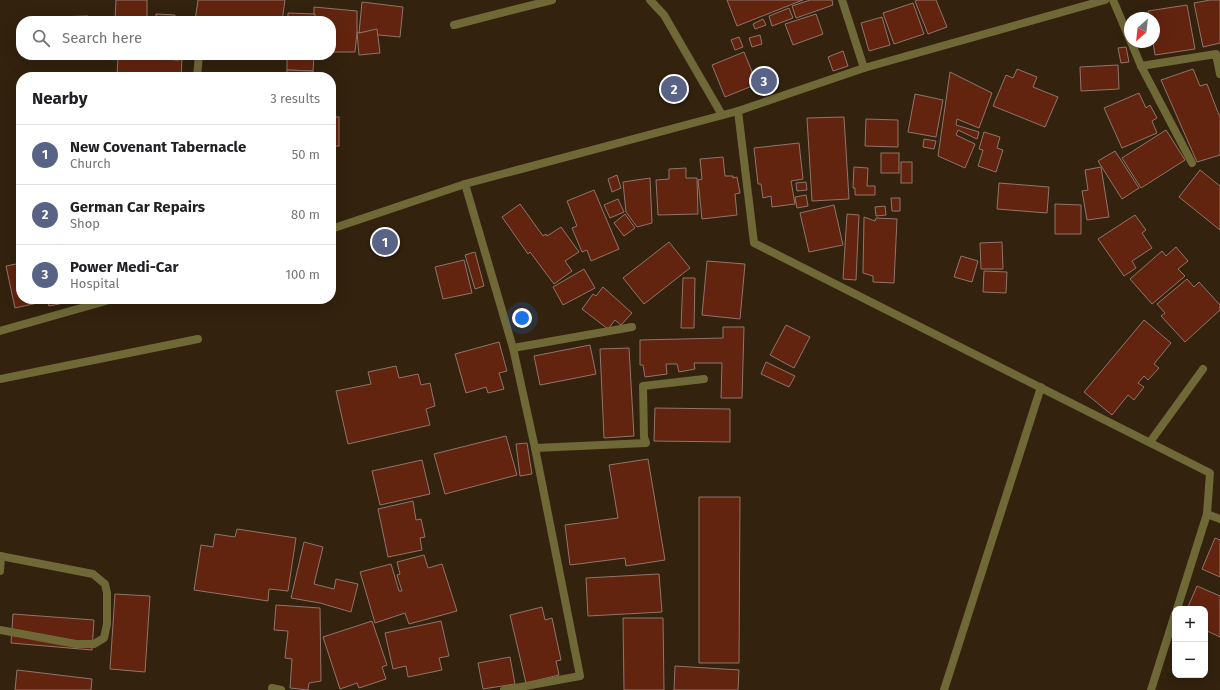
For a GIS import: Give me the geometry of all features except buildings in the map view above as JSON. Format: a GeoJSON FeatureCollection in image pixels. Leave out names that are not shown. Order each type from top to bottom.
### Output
{"type":"FeatureCollection","features":[{"type":"Feature","properties":{"kind":"street"},"geometry":{"type":"LineString","coordinates":[[454,25],[552,0]]}},
{"type":"Feature","properties":{"kind":"street"},"geometry":{"type":"LineString","coordinates":[[650,0],[664,15],[722,115]]}},
{"type":"Feature","properties":{"kind":"street"},"geometry":{"type":"LineString","coordinates":[[842,0],[864,68]]}},
{"type":"Feature","properties":{"kind":"street"},"geometry":{"type":"LineString","coordinates":[[336,227],[465,184],[738,111],[864,68],[1105,0]]}},
{"type":"Feature","properties":{"kind":"street"},"geometry":{"type":"LineString","coordinates":[[1113,0],[1124,27]]}},
{"type":"Feature","properties":{"kind":"street"},"geometry":{"type":"LineString","coordinates":[[1133,48],[1192,163]]}},
{"type":"Feature","properties":{"kind":"street"},"geometry":{"type":"LineString","coordinates":[[1141,66],[1216,54],[1220,74]]}},
{"type":"Feature","properties":{"kind":"street"},"geometry":{"type":"LineString","coordinates":[[197,72],[198,60]]}},
{"type":"Feature","properties":{"kind":"street"},"geometry":{"type":"LineString","coordinates":[[738,111],[754,242],[1210,473],[1207,514],[1178,606]]}},
{"type":"Feature","properties":{"kind":"street"},"geometry":{"type":"LineString","coordinates":[[465,184],[513,348],[535,448],[580,676],[504,690]]}},
{"type":"Feature","properties":{"kind":"street"},"geometry":{"type":"LineString","coordinates":[[0,331],[94,304]]}},
{"type":"Feature","properties":{"kind":"street"},"geometry":{"type":"LineString","coordinates":[[513,348],[632,327]]}},
{"type":"Feature","properties":{"kind":"street"},"geometry":{"type":"LineString","coordinates":[[0,380],[198,339]]}},
{"type":"Feature","properties":{"kind":"street"},"geometry":{"type":"LineString","coordinates":[[1150,442],[1203,369]]}},
{"type":"Feature","properties":{"kind":"street"},"geometry":{"type":"LineString","coordinates":[[535,448],[646,443],[644,437],[643,386],[704,379]]}},
{"type":"Feature","properties":{"kind":"street"},"geometry":{"type":"LineString","coordinates":[[944,690],[1041,387]]}},
{"type":"Feature","properties":{"kind":"street"},"geometry":{"type":"LineString","coordinates":[[1207,514],[1220,519]]}},
{"type":"Feature","properties":{"kind":"street"},"geometry":{"type":"LineString","coordinates":[[0,571],[1,556],[93,574],[105,584],[107,593],[107,624],[104,638],[94,644],[76,644],[0,630]]}},
{"type":"Feature","properties":{"kind":"street"},"geometry":{"type":"LineString","coordinates":[[1151,690],[1172,624]]}},
{"type":"Feature","properties":{"kind":"street"},"geometry":{"type":"LineString","coordinates":[[272,688],[281,690]]}},
{"type":"Feature","properties":{"kind":"place","name":"Power Medi-Car"},"geometry":{"type":"Point","coordinates":[764,81]}},
{"type":"Feature","properties":{"kind":"place","name":"German Car Repairs"},"geometry":{"type":"Point","coordinates":[674,89]}},
{"type":"Feature","properties":{"kind":"place","name":"New Covenant Tabernacle"},"geometry":{"type":"Point","coordinates":[385,242]}}]}
